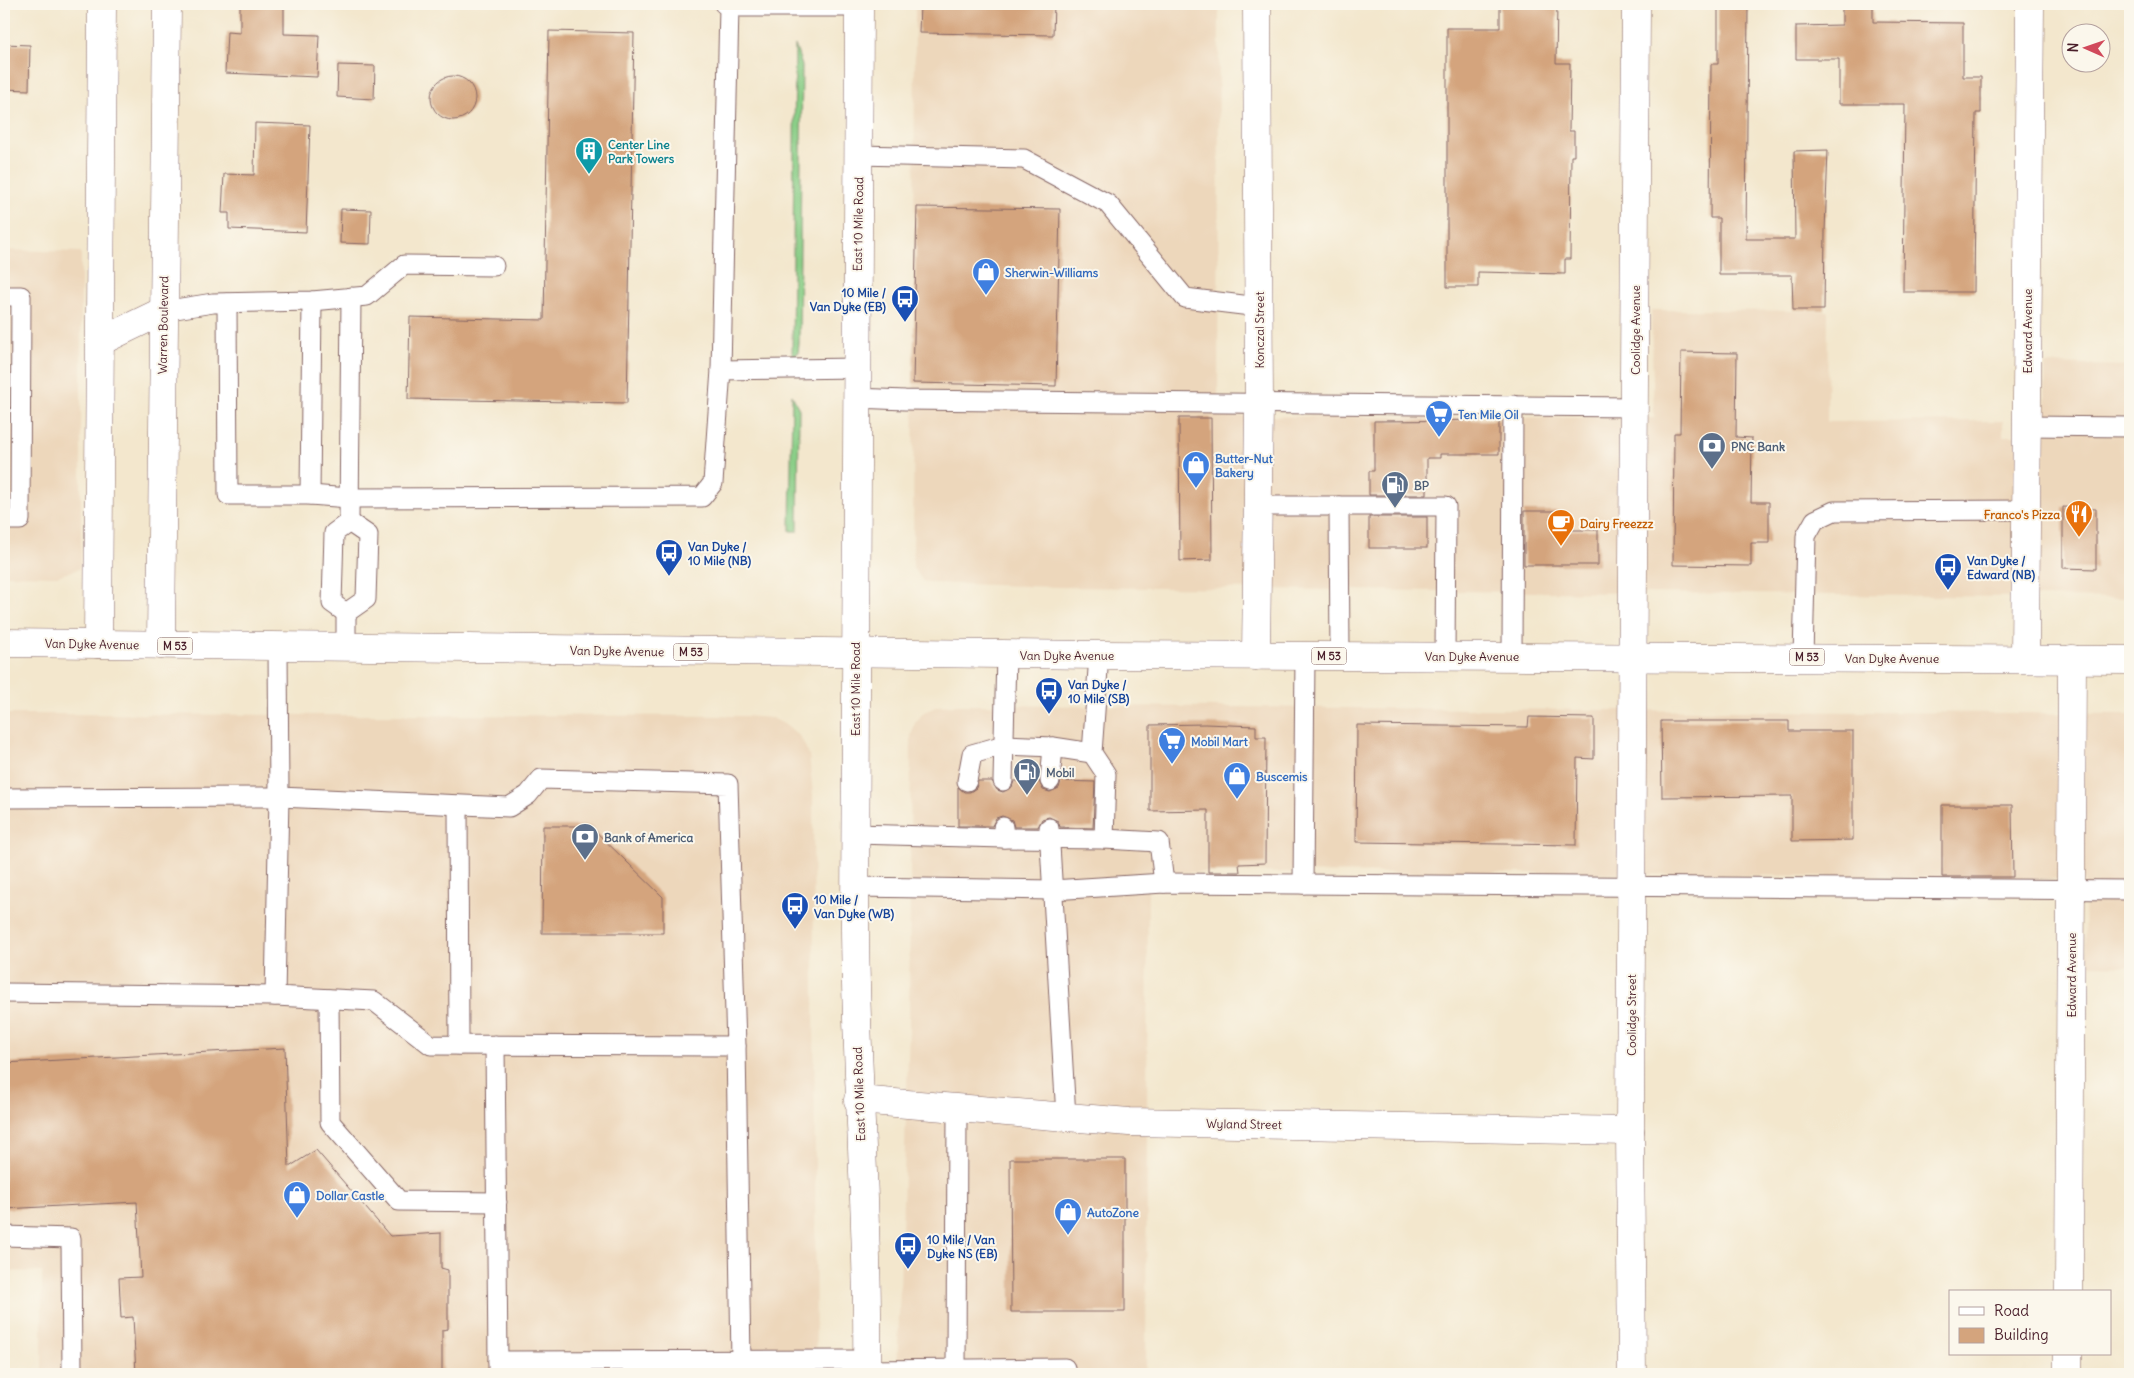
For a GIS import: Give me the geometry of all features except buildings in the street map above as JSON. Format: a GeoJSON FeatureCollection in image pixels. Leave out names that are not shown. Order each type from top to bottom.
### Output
{"type":"FeatureCollection","features":[{"type":"Feature","properties":{"kind":"street"},"geometry":{"type":"LineString","coordinates":[[98,644],[102,4]]}},
{"type":"Feature","properties":{"kind":"street","name":"Warren Boulevard"},"geometry":{"type":"LineString","coordinates":[[161,646],[167,4]]}},
{"type":"Feature","properties":{"kind":"street","name":"Konczal Street"},"geometry":{"type":"LineString","coordinates":[[1256,656],[1259,403],[1257,4]]}},
{"type":"Feature","properties":{"kind":"street","name":"Coolidge Avenue"},"geometry":{"type":"LineString","coordinates":[[1633,656],[1636,4]]}},
{"type":"Feature","properties":{"kind":"street","name":"Edward Avenue"},"geometry":{"type":"LineString","coordinates":[[2025,659],[2030,4]]}},
{"type":"Feature","properties":{"kind":"street","name":"East 10 Mile Road"},"geometry":{"type":"LineString","coordinates":[[859,5],[854,652],[855,834],[858,1100],[867,1264],[867,1368]]}},
{"type":"Feature","properties":{"kind":"street"},"geometry":{"type":"LineString","coordinates":[[101,340],[163,311]]}},
{"type":"Feature","properties":{"kind":"street","name":"Van Dyke Avenue"},"geometry":{"type":"LineString","coordinates":[[4,643],[1099,655],[1633,656],[2130,660]]}},
{"type":"Feature","properties":{"kind":"street","name":"Coolidge Street"},"geometry":{"type":"LineString","coordinates":[[1632,1374],[1630,1131],[1633,656]]}},
{"type":"Feature","properties":{"kind":"street","name":"Edward Avenue"},"geometry":{"type":"LineString","coordinates":[[2069,1290],[2072,659]]}},
{"type":"Feature","properties":{"kind":"street","name":"Wyland Street"},"geometry":{"type":"LineString","coordinates":[[858,1100],[1129,1122],[1630,1131]]}},
{"type":"Feature","properties":{"kind":"street"},"geometry":{"type":"LineString","coordinates":[[2068,1356],[2068,1374]]}},
{"type":"Feature","properties":{"kind":"lane"},"geometry":{"type":"LineString","coordinates":[[227,303],[228,495],[310,495],[349,498],[702,497],[713,483],[721,370],[726,6],[859,5]]}},
{"type":"Feature","properties":{"kind":"lane"},"geometry":{"type":"LineString","coordinates":[[859,155],[1024,159],[1108,204],[1185,298],[1259,307]]}},
{"type":"Feature","properties":{"kind":"lane"},"geometry":{"type":"LineString","coordinates":[[163,311],[214,303],[312,301],[367,296],[404,265],[494,266]]}},
{"type":"Feature","properties":{"kind":"lane"},"geometry":{"type":"LineString","coordinates":[[4,296],[21,296],[20,520],[4,520]]}},
{"type":"Feature","properties":{"kind":"lane"},"geometry":{"type":"LineString","coordinates":[[349,522],[351,297]]}},
{"type":"Feature","properties":{"kind":"lane"},"geometry":{"type":"LineString","coordinates":[[310,495],[312,301]]}},
{"type":"Feature","properties":{"kind":"lane"},"geometry":{"type":"LineString","coordinates":[[721,370],[856,368]]}},
{"type":"Feature","properties":{"kind":"lane"},"geometry":{"type":"LineString","coordinates":[[856,398],[1635,407]]}},
{"type":"Feature","properties":{"kind":"lane"},"geometry":{"type":"LineString","coordinates":[[1512,656],[1513,405]]}},
{"type":"Feature","properties":{"kind":"lane"},"geometry":{"type":"LineString","coordinates":[[2027,426],[2130,427]]}},
{"type":"Feature","properties":{"kind":"lane"},"geometry":{"type":"LineString","coordinates":[[1258,506],[1446,506],[1444,656]]}},
{"type":"Feature","properties":{"kind":"lane"},"geometry":{"type":"LineString","coordinates":[[1339,506],[1340,656]]}},
{"type":"Feature","properties":{"kind":"lane"},"geometry":{"type":"LineString","coordinates":[[1803,657],[1806,536],[1815,520],[1834,510],[2026,510]]}},
{"type":"Feature","properties":{"kind":"lane"},"geometry":{"type":"LineString","coordinates":[[346,613],[332,603],[332,573],[334,533],[349,522]]}},
{"type":"Feature","properties":{"kind":"lane"},"geometry":{"type":"LineString","coordinates":[[346,613],[366,600],[368,574],[368,535],[349,522]]}},
{"type":"Feature","properties":{"kind":"lane"},"geometry":{"type":"LineString","coordinates":[[346,613],[346,648]]}},
{"type":"Feature","properties":{"kind":"lane"},"geometry":{"type":"LineString","coordinates":[[276,996],[279,797],[278,647]]}},
{"type":"Feature","properties":{"kind":"lane"},"geometry":{"type":"LineString","coordinates":[[1003,781],[1006,654]]}},
{"type":"Feature","properties":{"kind":"lane"},"geometry":{"type":"LineString","coordinates":[[1099,655],[1092,753],[1106,774],[1104,839]]}},
{"type":"Feature","properties":{"kind":"lane"},"geometry":{"type":"LineString","coordinates":[[1303,884],[1305,656]]}},
{"type":"Feature","properties":{"kind":"lane"},"geometry":{"type":"LineString","coordinates":[[967,781],[972,754],[1004,745],[1053,747],[1092,753]]}},
{"type":"Feature","properties":{"kind":"lane"},"geometry":{"type":"LineString","coordinates":[[1050,781],[1053,747]]}},
{"type":"Feature","properties":{"kind":"lane"},"geometry":{"type":"LineString","coordinates":[[4,798],[279,797],[509,807],[528,795],[541,779],[728,784],[736,1046],[741,1360]]}},
{"type":"Feature","properties":{"kind":"lane"},"geometry":{"type":"LineString","coordinates":[[458,805],[459,1045]]}},
{"type":"Feature","properties":{"kind":"lane"},"geometry":{"type":"LineString","coordinates":[[1049,833],[1066,1117]]}},
{"type":"Feature","properties":{"kind":"lane"},"geometry":{"type":"LineString","coordinates":[[855,834],[1049,833],[1159,842],[1164,883]]}},
{"type":"Feature","properties":{"kind":"lane"},"geometry":{"type":"LineString","coordinates":[[856,887],[1052,890],[1164,883],[2130,890]]}},
{"type":"Feature","properties":{"kind":"lane"},"geometry":{"type":"LineString","coordinates":[[4,993],[276,996],[374,1001],[431,1045],[736,1046]]}},
{"type":"Feature","properties":{"kind":"lane"},"geometry":{"type":"LineString","coordinates":[[329,999],[330,1122],[399,1201],[496,1202]]}},
{"type":"Feature","properties":{"kind":"lane"},"geometry":{"type":"LineString","coordinates":[[494,1046],[498,1368],[741,1360],[867,1368],[956,1370],[1065,1368],[1065,1374]]}},
{"type":"Feature","properties":{"kind":"lane"},"geometry":{"type":"LineString","coordinates":[[956,1370],[957,1108]]}},
{"type":"Feature","properties":{"kind":"lane"},"geometry":{"type":"LineString","coordinates":[[4,1236],[71,1238],[72,1374]]}},
{"type":"Feature","properties":{"kind":"shaded area"},"geometry":{"type":"Polygon","coordinates":[[[915,4],[1219,4],[1218,416],[1654,418],[1651,310],[1828,311],[1827,422],[2003,421],[2003,436],[2046,436],[2045,364],[2130,366],[2130,598],[1058,587],[932,583],[923,581],[913,568],[915,4]]]}},
{"type":"Feature","properties":{"kind":"shaded area"},"geometry":{"type":"Polygon","coordinates":[[[4,250],[81,252],[81,560],[79,569],[57,576],[4,575],[4,250]]]}},
{"type":"Feature","properties":{"kind":"shaded area"},"geometry":{"type":"Polygon","coordinates":[[[938,706],[2130,714],[2130,966],[2086,965],[2085,879],[1558,873],[1148,872],[1146,1374],[897,1374],[909,1030],[911,736],[915,723],[924,712],[938,706]]]}},
{"type":"Feature","properties":{"kind":"shaded area"},"geometry":{"type":"Polygon","coordinates":[[[4,714],[745,716],[772,718],[788,726],[801,738],[809,755],[813,795],[816,1374],[42,1374],[42,1272],[4,1271],[4,714]]]}},
{"type":"Feature","properties":{"kind":"green space"},"geometry":{"type":"Polygon","coordinates":[[[795,45],[802,66],[799,344],[798,353],[792,357],[795,45]]]}},
{"type":"Feature","properties":{"kind":"green space"},"geometry":{"type":"Polygon","coordinates":[[[792,395],[799,409],[798,531],[790,531],[792,395]]]}},
{"type":"Feature","properties":{"kind":"place","name":"Center Line Park Towers"},"geometry":{"type":"Point","coordinates":[589,175]}},
{"type":"Feature","properties":{"kind":"place","name":"Sherwin-Williams"},"geometry":{"type":"Point","coordinates":[986,296]}},
{"type":"Feature","properties":{"kind":"place","name":"10 Mile / Van Dyke (EB)"},"geometry":{"type":"Point","coordinates":[905,323]}},
{"type":"Feature","properties":{"kind":"place","name":"Ten Mile Oil"},"geometry":{"type":"Point","coordinates":[1439,438]}},
{"type":"Feature","properties":{"kind":"place","name":"PNC Bank"},"geometry":{"type":"Point","coordinates":[1712,470]}},
{"type":"Feature","properties":{"kind":"place","name":"Butter-Nut Bakery"},"geometry":{"type":"Point","coordinates":[1196,489]}},
{"type":"Feature","properties":{"kind":"place","name":"BP"},"geometry":{"type":"Point","coordinates":[1395,509]}},
{"type":"Feature","properties":{"kind":"place","name":"Franco's Pizza"},"geometry":{"type":"Point","coordinates":[2079,538]}},
{"type":"Feature","properties":{"kind":"place","name":"Dairy Freezzz"},"geometry":{"type":"Point","coordinates":[1561,547]}},
{"type":"Feature","properties":{"kind":"place","name":"Van Dyke / 10 Mile (NB)"},"geometry":{"type":"Point","coordinates":[669,577]}},
{"type":"Feature","properties":{"kind":"place","name":"Van Dyke / Edward (NB)"},"geometry":{"type":"Point","coordinates":[1948,591]}},
{"type":"Feature","properties":{"kind":"place","name":"Van Dyke / 10 Mile (SB)"},"geometry":{"type":"Point","coordinates":[1049,715]}},
{"type":"Feature","properties":{"kind":"place","name":"Mobil Mart"},"geometry":{"type":"Point","coordinates":[1172,765]}},
{"type":"Feature","properties":{"kind":"place","name":"Mobil"},"geometry":{"type":"Point","coordinates":[1027,796]}},
{"type":"Feature","properties":{"kind":"place","name":"Buscemis"},"geometry":{"type":"Point","coordinates":[1237,800]}},
{"type":"Feature","properties":{"kind":"place","name":"Bank of America"},"geometry":{"type":"Point","coordinates":[585,861]}},
{"type":"Feature","properties":{"kind":"place","name":"10 Mile / Van Dyke (WB)"},"geometry":{"type":"Point","coordinates":[795,930]}},
{"type":"Feature","properties":{"kind":"place","name":"Dollar Castle"},"geometry":{"type":"Point","coordinates":[297,1219]}},
{"type":"Feature","properties":{"kind":"place","name":"AutoZone"},"geometry":{"type":"Point","coordinates":[1068,1236]}},
{"type":"Feature","properties":{"kind":"place","name":"10 Mile / Van Dyke NS (EB)"},"geometry":{"type":"Point","coordinates":[908,1270]}}]}
